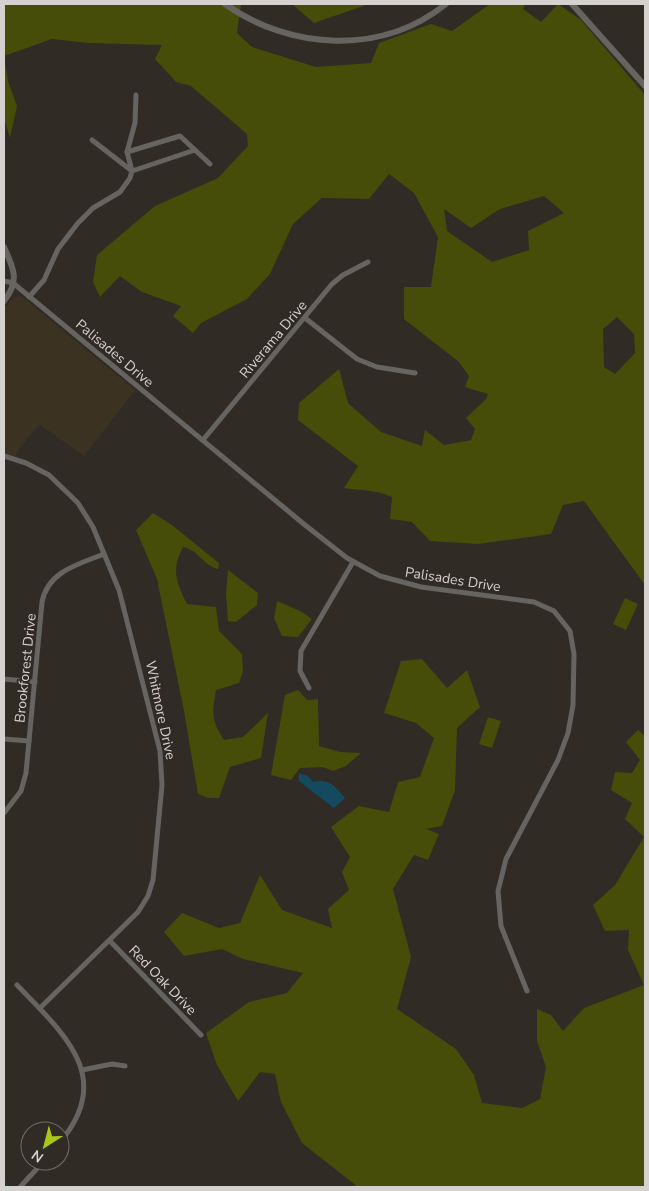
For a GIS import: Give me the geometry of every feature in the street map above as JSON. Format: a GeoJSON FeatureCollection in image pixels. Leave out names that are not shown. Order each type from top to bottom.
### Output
{"type":"FeatureCollection","features":[{"type":"Feature","properties":{"kind":"street"},"geometry":{"type":"LineString","coordinates":[[225,4],[244,17],[276,32],[304,39],[332,42],[361,40],[389,33],[415,23],[446,4]]}},
{"type":"Feature","properties":{"kind":"street"},"geometry":{"type":"LineString","coordinates":[[572,4],[645,86]]}},
{"type":"Feature","properties":{"kind":"street"},"geometry":{"type":"LineString","coordinates":[[132,171],[127,152],[135,123],[136,94]]}},
{"type":"Feature","properties":{"kind":"street"},"geometry":{"type":"LineString","coordinates":[[127,152],[180,136],[210,164]]}},
{"type":"Feature","properties":{"kind":"street"},"geometry":{"type":"LineString","coordinates":[[92,140],[132,171]]}},
{"type":"Feature","properties":{"kind":"street"},"geometry":{"type":"LineString","coordinates":[[29,297],[44,280],[58,249],[78,223],[94,208],[120,192],[132,171],[195,150]]}},
{"type":"Feature","properties":{"kind":"street"},"geometry":{"type":"LineString","coordinates":[[4,247],[14,268],[13,282],[9,294],[4,301]]}},
{"type":"Feature","properties":{"kind":"street","name":"Riverama Drive"},"geometry":{"type":"LineString","coordinates":[[203,440],[337,279],[368,262]]}},
{"type":"Feature","properties":{"kind":"street"},"geometry":{"type":"LineString","coordinates":[[4,281],[13,282]]}},
{"type":"Feature","properties":{"kind":"street","name":"Palisades Drive"},"geometry":{"type":"LineString","coordinates":[[13,282],[335,550],[352,562],[380,576],[407,584],[543,605],[557,614],[570,631],[574,654],[573,706],[568,734],[558,760],[506,859],[498,891],[501,926],[527,991]]}},
{"type":"Feature","properties":{"kind":"street"},"geometry":{"type":"LineString","coordinates":[[305,318],[357,359],[377,367],[415,373]]}},
{"type":"Feature","properties":{"kind":"street","name":"Whitmore Drive"},"geometry":{"type":"LineString","coordinates":[[4,456],[38,469],[65,489],[86,514],[127,612],[157,735],[162,785],[152,887],[138,912],[40,1008]]}},
{"type":"Feature","properties":{"kind":"street","name":"Brookforest Drive"},"geometry":{"type":"LineString","coordinates":[[4,813],[16,799],[24,782],[42,602],[48,585],[64,571],[104,554]]}},
{"type":"Feature","properties":{"kind":"street"},"geometry":{"type":"LineString","coordinates":[[309,688],[300,671],[301,651],[352,562]]}},
{"type":"Feature","properties":{"kind":"street"},"geometry":{"type":"LineString","coordinates":[[4,679],[35,682]]}},
{"type":"Feature","properties":{"kind":"street"},"geometry":{"type":"LineString","coordinates":[[4,739],[29,741]]}},
{"type":"Feature","properties":{"kind":"street","name":"Red Oak Drive"},"geometry":{"type":"LineString","coordinates":[[110,941],[201,1035]]}},
{"type":"Feature","properties":{"kind":"street"},"geometry":{"type":"LineString","coordinates":[[17,985],[70,1041],[82,1070],[83,1089],[79,1111],[70,1130]]}},
{"type":"Feature","properties":{"kind":"street"},"geometry":{"type":"LineString","coordinates":[[82,1070],[112,1064],[126,1066]]}},
{"type":"Feature","properties":{"kind":"street"},"geometry":{"type":"LineString","coordinates":[[21,1187],[35,1171]]}},
{"type":"Feature","properties":{"kind":"shaded area"},"geometry":{"type":"Polygon","coordinates":[[[20,295],[135,390],[84,456],[39,424],[15,457],[4,454],[4,309],[12,299],[20,295]]]}},
{"type":"Feature","properties":{"kind":"green space"},"geometry":{"type":"Polygon","coordinates":[[[4,4],[241,4],[237,33],[252,47],[316,67],[371,63],[379,43],[431,24],[452,31],[490,4],[525,4],[523,9],[541,22],[558,4],[581,20],[645,95],[645,585],[584,501],[563,505],[551,534],[478,544],[430,541],[412,522],[390,519],[392,497],[374,491],[344,488],[358,466],[298,420],[299,403],[339,369],[348,403],[381,432],[422,446],[425,430],[444,445],[471,440],[475,429],[466,418],[486,399],[488,394],[465,387],[469,376],[459,362],[404,319],[404,287],[431,287],[438,237],[414,193],[389,174],[369,199],[322,198],[293,224],[270,274],[247,299],[201,323],[193,333],[173,316],[181,306],[142,292],[120,276],[100,297],[93,282],[97,255],[155,206],[218,178],[248,146],[247,134],[191,86],[176,82],[155,59],[162,45],[88,43],[52,39],[4,56],[4,4]],[[544,196],[500,209],[471,228],[444,209],[447,231],[492,262],[529,250],[528,231],[564,213],[544,196]],[[617,317],[603,329],[604,367],[615,374],[635,353],[634,334],[617,317]]]}},
{"type":"Feature","properties":{"kind":"green space"},"geometry":{"type":"Polygon","coordinates":[[[292,4],[369,4],[314,23],[292,4]]]}},
{"type":"Feature","properties":{"kind":"green space"},"geometry":{"type":"Polygon","coordinates":[[[4,56],[8,81],[17,106],[10,138],[4,118],[4,56]]]}},
{"type":"Feature","properties":{"kind":"green space"},"geometry":{"type":"Polygon","coordinates":[[[153,513],[172,525],[219,563],[218,569],[213,567],[189,549],[183,547],[177,563],[176,576],[187,604],[216,607],[219,631],[242,654],[243,671],[239,683],[216,690],[214,716],[224,740],[243,737],[268,713],[261,758],[230,767],[219,798],[208,798],[198,794],[184,711],[157,579],[136,530],[153,513]]]}},
{"type":"Feature","properties":{"kind":"green space"},"geometry":{"type":"Polygon","coordinates":[[[228,570],[258,593],[257,605],[236,622],[228,621],[226,594],[228,570]]]}},
{"type":"Feature","properties":{"kind":"green space"},"geometry":{"type":"Polygon","coordinates":[[[625,598],[638,604],[626,630],[613,624],[625,598]]]}},
{"type":"Feature","properties":{"kind":"green space"},"geometry":{"type":"Polygon","coordinates":[[[277,601],[300,611],[312,619],[298,637],[282,636],[274,618],[277,601]]]}},
{"type":"Feature","properties":{"kind":"green space"},"geometry":{"type":"Polygon","coordinates":[[[422,659],[447,688],[467,670],[480,707],[457,728],[455,790],[442,826],[426,829],[439,834],[428,860],[414,855],[393,889],[411,957],[397,1009],[456,1049],[474,1075],[482,1103],[522,1108],[540,1099],[546,1067],[537,1041],[537,1009],[551,1015],[563,1031],[584,1008],[644,985],[628,950],[629,930],[605,931],[593,905],[615,885],[644,837],[625,819],[632,803],[611,790],[615,772],[632,773],[640,760],[626,742],[638,730],[645,736],[645,1187],[358,1187],[302,1143],[281,1102],[275,1074],[260,1072],[238,1101],[217,1065],[206,1033],[249,1002],[287,993],[303,973],[243,959],[222,949],[184,956],[164,932],[182,913],[219,928],[240,923],[260,875],[282,910],[332,928],[328,909],[349,890],[342,872],[350,857],[331,827],[359,806],[389,812],[398,782],[420,777],[434,738],[416,723],[384,713],[401,661],[422,659]]]}},
{"type":"Feature","properties":{"kind":"green space"},"geometry":{"type":"Polygon","coordinates":[[[298,690],[307,700],[318,699],[319,746],[340,752],[361,753],[346,766],[333,771],[323,767],[300,768],[291,780],[271,775],[285,695],[298,690]]]}},
{"type":"Feature","properties":{"kind":"green space"},"geometry":{"type":"Polygon","coordinates":[[[488,717],[501,721],[492,748],[479,744],[488,717]]]}},
{"type":"Feature","properties":{"kind":"water"},"geometry":{"type":"Polygon","coordinates":[[[299,773],[308,776],[313,782],[323,781],[331,784],[345,798],[334,808],[299,781],[299,773]]]}},
{"type":"Feature","properties":{"kind":"waterway"},"geometry":{"type":"LineString","coordinates":[[4,1182],[9,1187]]}}]}
